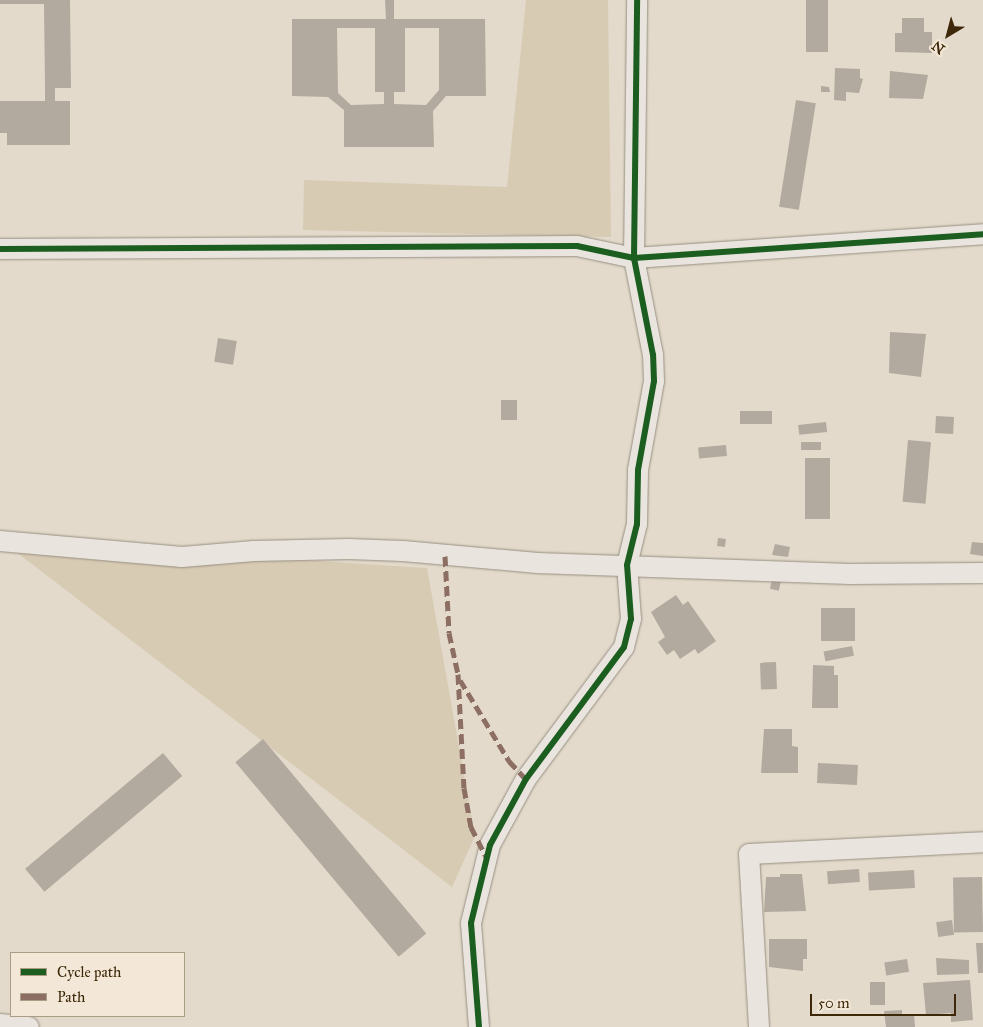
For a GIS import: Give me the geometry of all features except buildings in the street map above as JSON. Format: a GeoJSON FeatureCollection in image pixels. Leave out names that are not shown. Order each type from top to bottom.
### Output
{"type":"FeatureCollection","features":[{"type":"Feature","properties":{"kind":"street"},"geometry":{"type":"LineString","coordinates":[[479,1027],[471,923],[490,845],[526,779],[624,647],[631,619],[627,565],[637,524],[638,470],[654,381],[653,355],[634,258],[637,0]]}},
{"type":"Feature","properties":{"kind":"street"},"geometry":{"type":"LineString","coordinates":[[0,248],[577,246],[634,258],[983,234]]}},
{"type":"Feature","properties":{"kind":"street"},"geometry":{"type":"LineString","coordinates":[[0,541],[84,551],[182,557],[254,551],[403,550],[537,563],[850,574],[983,573]]}},
{"type":"Feature","properties":{"kind":"street"},"geometry":{"type":"LineString","coordinates":[[759,1027],[750,854],[983,842]]}},
{"type":"Feature","properties":{"kind":"street"},"geometry":{"type":"LineString","coordinates":[[0,1024],[29,1027]]}},
{"type":"Feature","properties":{"kind":"shaded area"},"geometry":{"type":"Polygon","coordinates":[[[526,0],[608,0],[611,237],[303,230],[304,180],[507,187],[526,0]]]}},
{"type":"Feature","properties":{"kind":"shaded area"},"geometry":{"type":"Polygon","coordinates":[[[2,541],[427,568],[475,836],[452,887],[2,541]]]}},
{"type":"Feature","properties":{"kind":"marked path"},"geometry":{"type":"LineString","coordinates":[[445,556],[449,633],[458,674],[464,788],[471,827],[486,857]]}},
{"type":"Feature","properties":{"kind":"marked path"},"geometry":{"type":"LineString","coordinates":[[460,680],[509,761],[526,779]]}},
{"type":"Feature","properties":{"kind":"cycle path"},"geometry":{"type":"LineString","coordinates":[[479,1027],[471,923],[490,845],[526,779],[624,647],[631,619],[627,565],[637,524],[638,470],[654,381],[653,355],[634,258],[637,0]]}},
{"type":"Feature","properties":{"kind":"cycle path"},"geometry":{"type":"LineString","coordinates":[[0,249],[577,246],[634,258],[983,234]]}}]}
